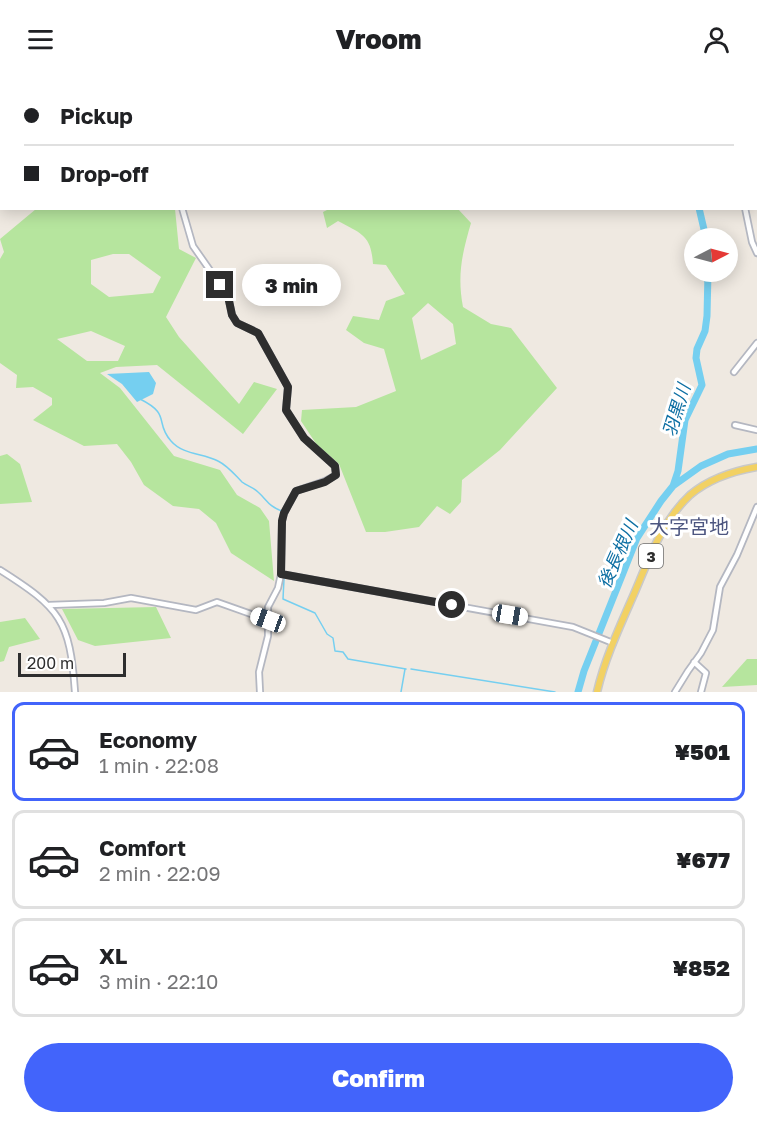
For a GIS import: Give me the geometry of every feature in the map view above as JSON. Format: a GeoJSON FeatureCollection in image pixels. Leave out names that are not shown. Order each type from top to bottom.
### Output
{"type":"FeatureCollection","features":[{"type":"Feature","properties":{"kind":"main road","name":"3"},"geometry":{"type":"LineString","coordinates":[[597,692],[613,644],[658,538],[677,509],[690,495],[707,484],[729,474],[757,467]]}},
{"type":"Feature","properties":{"kind":"street"},"geometry":{"type":"LineString","coordinates":[[183,210],[193,246],[228,296],[232,315],[237,323],[258,333],[288,387],[286,410],[304,438],[335,466],[336,475],[325,482],[296,491],[284,513],[280,536],[281,574],[278,588],[268,608],[266,646],[259,672],[260,692]]}},
{"type":"Feature","properties":{"kind":"street"},"geometry":{"type":"LineString","coordinates":[[746,210],[752,242],[757,253]]}},
{"type":"Feature","properties":{"kind":"street"},"geometry":{"type":"LineString","coordinates":[[734,372],[757,343]]}},
{"type":"Feature","properties":{"kind":"street"},"geometry":{"type":"LineString","coordinates":[[735,425],[757,430]]}},
{"type":"Feature","properties":{"kind":"street"},"geometry":{"type":"LineString","coordinates":[[675,692],[713,630],[720,587],[737,555],[757,507]]}},
{"type":"Feature","properties":{"kind":"street"},"geometry":{"type":"LineString","coordinates":[[0,570],[34,591],[49,605],[64,627],[69,638],[75,692]]}},
{"type":"Feature","properties":{"kind":"street"},"geometry":{"type":"LineString","coordinates":[[281,574],[573,627],[613,644]]}},
{"type":"Feature","properties":{"kind":"street"},"geometry":{"type":"LineString","coordinates":[[49,605],[104,603],[131,598],[196,610],[218,602],[268,620]]}},
{"type":"Feature","properties":{"kind":"street"},"geometry":{"type":"LineString","coordinates":[[694,662],[706,673],[701,692]]}},
{"type":"Feature","properties":{"kind":"green space"},"geometry":{"type":"Polygon","coordinates":[[[35,210],[175,210],[179,249],[196,258],[166,317],[179,337],[239,404],[254,382],[277,389],[243,434],[157,365],[116,367],[100,373],[120,388],[174,456],[220,470],[237,495],[260,508],[269,521],[274,581],[231,553],[216,523],[199,509],[173,506],[144,485],[117,444],[84,446],[33,420],[52,405],[52,398],[33,387],[16,388],[17,375],[0,363],[0,259],[4,252],[0,239],[35,210]],[[113,254],[91,260],[91,284],[109,297],[153,293],[161,277],[129,254],[113,254]],[[91,331],[57,339],[87,361],[118,361],[125,346],[91,331]]]}},
{"type":"Feature","properties":{"kind":"green space"},"geometry":{"type":"Polygon","coordinates":[[[327,210],[459,210],[471,223],[461,265],[460,285],[463,307],[491,324],[511,328],[557,388],[500,450],[462,480],[461,502],[450,514],[437,506],[419,527],[366,532],[339,464],[317,445],[301,421],[302,410],[356,407],[396,391],[384,349],[364,343],[346,330],[353,316],[379,320],[386,301],[405,294],[386,265],[373,264],[370,247],[364,236],[338,221],[327,228],[323,212],[327,210]],[[428,303],[412,318],[421,360],[456,344],[453,324],[428,303]]]}},
{"type":"Feature","properties":{"kind":"green space"},"geometry":{"type":"Polygon","coordinates":[[[7,454],[20,464],[32,502],[0,504],[0,456],[7,454]]]}},
{"type":"Feature","properties":{"kind":"green space"},"geometry":{"type":"Polygon","coordinates":[[[156,607],[171,638],[95,646],[78,640],[62,609],[156,607]]]}},
{"type":"Feature","properties":{"kind":"green space"},"geometry":{"type":"Polygon","coordinates":[[[25,618],[40,639],[9,647],[4,661],[0,662],[0,622],[25,618]]]}},
{"type":"Feature","properties":{"kind":"green space"},"geometry":{"type":"Polygon","coordinates":[[[747,659],[757,659],[757,685],[722,687],[747,659]]]}},
{"type":"Feature","properties":{"kind":"water"},"geometry":{"type":"Polygon","coordinates":[[[149,372],[156,383],[153,394],[137,402],[122,384],[107,374],[149,372]]]}},
{"type":"Feature","properties":{"kind":"waterway","name":"羽黒川"},"geometry":{"type":"LineString","coordinates":[[699,210],[704,228]]}},
{"type":"Feature","properties":{"kind":"waterway","name":"羽黒川"},"geometry":{"type":"LineString","coordinates":[[673,486],[678,471],[685,420],[702,385],[696,358],[697,349],[705,331],[708,282]]}},
{"type":"Feature","properties":{"kind":"waterway"},"geometry":{"type":"LineString","coordinates":[[140,399],[156,410],[163,429],[176,446],[222,463],[242,482],[282,511]]}},
{"type":"Feature","properties":{"kind":"waterway","name":"後長根川"},"geometry":{"type":"LineString","coordinates":[[578,692],[584,671],[637,538],[661,501],[673,486],[701,466],[728,454],[757,449]]}},
{"type":"Feature","properties":{"kind":"waterway"},"geometry":{"type":"LineString","coordinates":[[284,523],[287,513]]}},
{"type":"Feature","properties":{"kind":"waterway"},"geometry":{"type":"LineString","coordinates":[[283,561],[284,571]]}},
{"type":"Feature","properties":{"kind":"waterway"},"geometry":{"type":"LineString","coordinates":[[284,579],[283,599],[315,613],[327,634],[333,638],[335,651],[343,652],[348,659],[406,669]]}},
{"type":"Feature","properties":{"kind":"waterway"},"geometry":{"type":"LineString","coordinates":[[401,692],[405,669]]}},
{"type":"Feature","properties":{"kind":"waterway"},"geometry":{"type":"LineString","coordinates":[[411,669],[555,692]]}},
{"type":"Feature","properties":{"kind":"district","name":"大字宮地"},"geometry":{"type":"Point","coordinates":[689,526]}},
{"type":"Feature","properties":{"kind":"route"},"geometry":{"type":"LineString","coordinates":[[220,285],[228,296],[232,315],[237,323],[258,333],[288,387],[286,410],[299,431],[326,460],[335,466],[336,475],[325,482],[296,491],[284,513],[280,536],[281,574],[452,605]]}}]}
